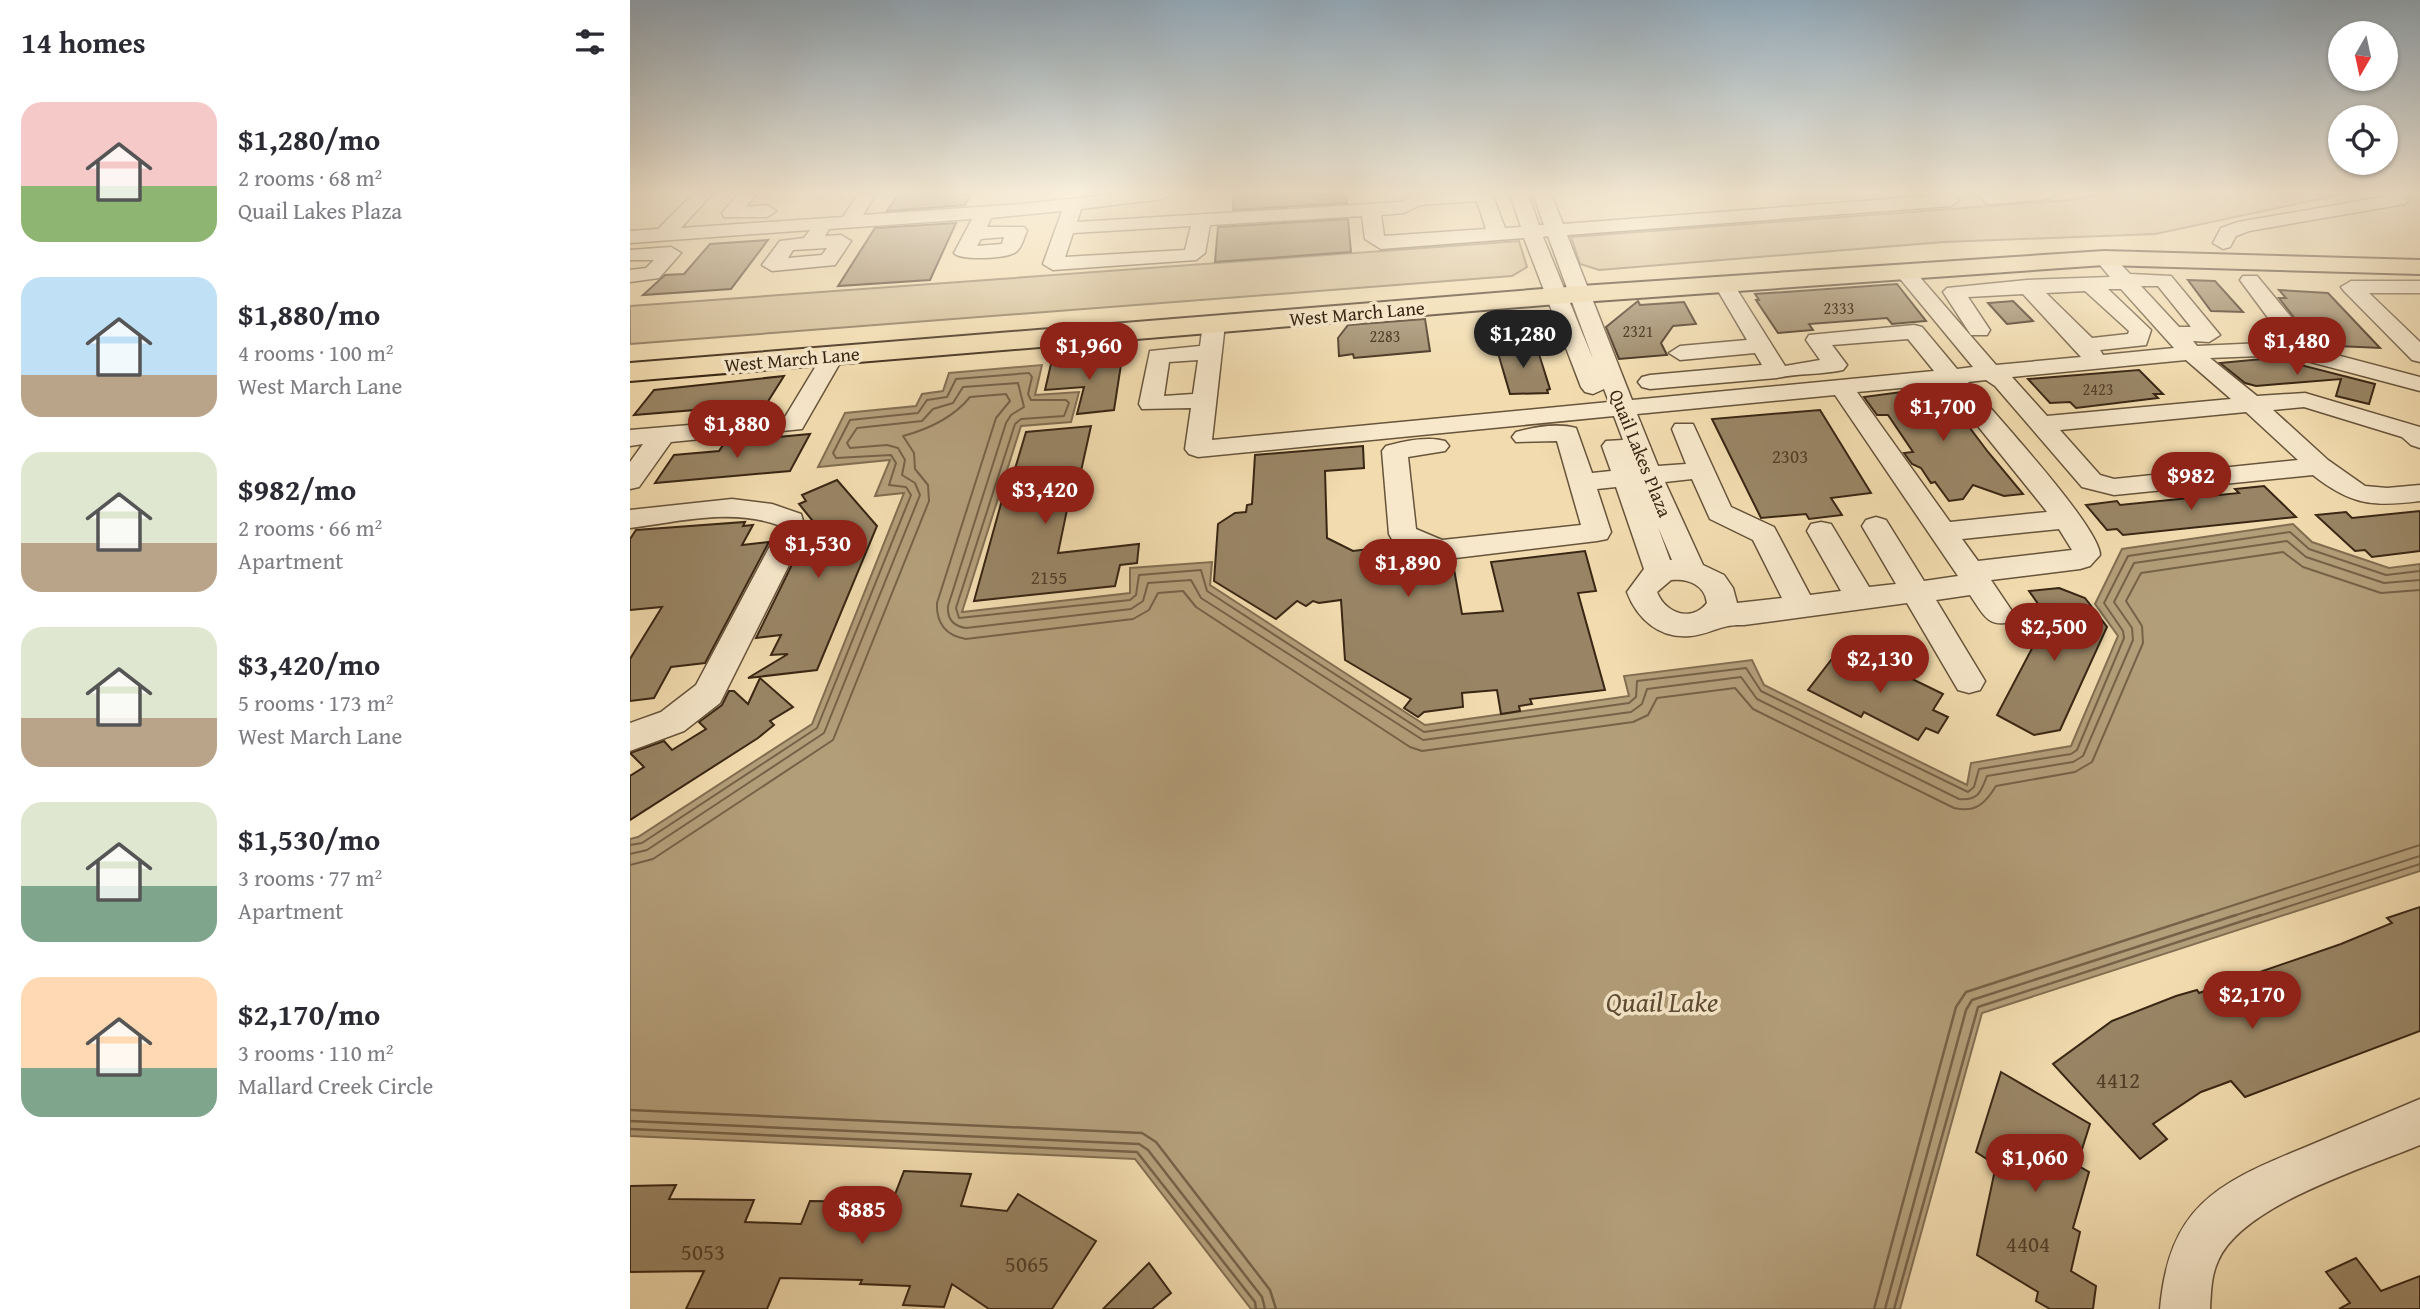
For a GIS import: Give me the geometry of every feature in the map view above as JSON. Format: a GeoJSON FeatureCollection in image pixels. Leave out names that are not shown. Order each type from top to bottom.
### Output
{"type":"FeatureCollection","features":[{"type":"Feature","properties":{"kind":"main road","name":"West March Lane"},"geometry":{"type":"LineString","coordinates":[[630,372],[1214,324],[1873,255]]}},
{"type":"Feature","properties":{"kind":"main road","name":"West March Lane"},"geometry":{"type":"LineString","coordinates":[[630,352],[1565,287],[1724,284],[2104,258],[2420,267]]}},
{"type":"Feature","properties":{"kind":"street"},"geometry":{"type":"LineString","coordinates":[[630,276],[652,274],[669,255]]}},
{"type":"Feature","properties":{"kind":"street"},"geometry":{"type":"LineString","coordinates":[[1056,255],[1053,264],[1191,255]]}},
{"type":"Feature","properties":{"kind":"street"},"geometry":{"type":"LineString","coordinates":[[1542,255],[1565,287]]}},
{"type":"Feature","properties":{"kind":"street"},"geometry":{"type":"LineString","coordinates":[[1564,255],[1565,287]]}},
{"type":"Feature","properties":{"kind":"street"},"geometry":{"type":"LineString","coordinates":[[2104,258],[2191,352],[2348,490],[2365,496],[2420,492]]}},
{"type":"Feature","properties":{"kind":"street"},"geometry":{"type":"LineString","coordinates":[[1904,271],[1958,324],[1989,371],[2003,382],[2091,481],[2105,487],[2319,466]]}},
{"type":"Feature","properties":{"kind":"street"},"geometry":{"type":"LineString","coordinates":[[1958,324],[1954,292],[2088,282],[2164,280],[2209,335],[2173,333]]}},
{"type":"Feature","properties":{"kind":"street"},"geometry":{"type":"LineString","coordinates":[[2250,280],[2297,339],[2299,352]]}},
{"type":"Feature","properties":{"kind":"street"},"geometry":{"type":"LineString","coordinates":[[1214,324],[1198,449],[1478,432],[1567,433],[1597,533],[1439,550],[1403,534],[1395,451],[1478,432],[1612,409],[1838,375],[1942,366],[1989,371],[2090,353],[2138,340],[2141,336],[2140,330],[2088,282]]}},
{"type":"Feature","properties":{"kind":"street"},"geometry":{"type":"LineString","coordinates":[[1724,284],[1777,371]]}},
{"type":"Feature","properties":{"kind":"street"},"geometry":{"type":"LineString","coordinates":[[2027,286],[2090,353],[2271,348],[2299,352],[2420,384]]}},
{"type":"Feature","properties":{"kind":"street","name":"Quail Lakes Plaza"},"geometry":{"type":"LineString","coordinates":[[1565,287],[1637,475],[1660,573]]}},
{"type":"Feature","properties":{"kind":"street"},"geometry":{"type":"LineString","coordinates":[[2420,287],[2351,287],[2420,355]]}},
{"type":"Feature","properties":{"kind":"street"},"geometry":{"type":"LineString","coordinates":[[2370,306],[2420,308]]}},
{"type":"Feature","properties":{"kind":"street"},"geometry":{"type":"LineString","coordinates":[[1706,329],[1717,350]]}},
{"type":"Feature","properties":{"kind":"street"},"geometry":{"type":"LineString","coordinates":[[1718,613],[1723,596],[1718,587],[1711,579],[1691,571],[1676,569],[1660,573],[1646,584],[1642,593],[1650,611],[1660,619],[1686,625],[1700,624],[1718,613],[1744,614],[1917,592],[1974,578],[2080,559],[2086,555],[2086,547],[2066,519],[1914,332],[1817,340],[1941,532],[1974,578],[1999,614]]}},
{"type":"Feature","properties":{"kind":"street"},"geometry":{"type":"LineString","coordinates":[[1680,354],[1762,346]]}},
{"type":"Feature","properties":{"kind":"street"},"geometry":{"type":"LineString","coordinates":[[1203,400],[1151,404],[1158,356],[1210,352]]}},
{"type":"Feature","properties":{"kind":"street"},"geometry":{"type":"LineString","coordinates":[[630,438],[793,424],[833,356]]}},
{"type":"Feature","properties":{"kind":"street"},"geometry":{"type":"LineString","coordinates":[[1650,382],[1777,371],[1838,375]]}},
{"type":"Feature","properties":{"kind":"street"},"geometry":{"type":"LineString","coordinates":[[2041,424],[2305,400],[2410,432],[2420,440]]}},
{"type":"Feature","properties":{"kind":"street"},"geometry":{"type":"LineString","coordinates":[[1684,429],[1720,513],[1764,534],[1801,607]]}},
{"type":"Feature","properties":{"kind":"street"},"geometry":{"type":"LineString","coordinates":[[630,481],[663,435]]}},
{"type":"Feature","properties":{"kind":"street"},"geometry":{"type":"LineString","coordinates":[[1582,482],[1702,470]]}},
{"type":"Feature","properties":{"kind":"street","name":"Quail Lakes Plaza"},"geometry":{"type":"LineString","coordinates":[[1637,475],[1691,571]]}},
{"type":"Feature","properties":{"kind":"street"},"geometry":{"type":"LineString","coordinates":[[630,519],[752,508],[772,511],[791,520],[792,531],[708,694],[698,705],[673,722],[647,734],[630,737]]}},
{"type":"Feature","properties":{"kind":"street"},"geometry":{"type":"LineString","coordinates":[[1941,532],[2066,519]]}},
{"type":"Feature","properties":{"kind":"street"},"geometry":{"type":"LineString","coordinates":[[1876,526],[1969,681]]}},
{"type":"Feature","properties":{"kind":"street"},"geometry":{"type":"LineString","coordinates":[[1821,531],[1861,599]]}},
{"type":"Feature","properties":{"kind":"street"},"geometry":{"type":"LineString","coordinates":[[2185,1309],[2186,1287],[2195,1254],[2209,1227],[2236,1203],[2260,1189],[2420,1122]]}},
{"type":"Feature","properties":{"kind":"shaded area"},"geometry":{"type":"Polygon","coordinates":[[[1326,255],[1523,255],[1527,267],[1512,276],[630,344],[630,306],[1326,255]]]}},
{"type":"Feature","properties":{"kind":"shaded area"},"geometry":{"type":"Polygon","coordinates":[[[1577,255],[1783,255],[1599,270],[1580,264],[1577,255]]]}},
{"type":"Feature","properties":{"kind":"water","name":"Quail Lake"},"geometry":{"type":"Polygon","coordinates":[[[1042,365],[1035,395],[1079,392],[1071,422],[1021,426],[962,612],[1130,593],[1130,568],[1212,562],[1210,585],[1425,725],[1629,696],[1624,676],[1752,660],[1764,685],[1967,785],[1971,763],[2071,746],[2118,636],[2095,604],[2122,549],[2293,524],[2312,542],[2389,568],[2420,564],[2420,871],[1982,1013],[1900,1309],[1251,1309],[1135,1159],[630,1136],[630,839],[638,837],[812,724],[904,493],[875,496],[890,460],[818,467],[845,413],[916,406],[922,394],[943,391],[949,373],[1042,365]]]}},
{"type":"Feature","properties":{"kind":"building"},"geometry":{"type":"Polygon","coordinates":[[[700,255],[757,255],[731,289],[643,295],[665,275],[684,274],[700,255]]]}},
{"type":"Feature","properties":{"kind":"building"},"geometry":{"type":"Polygon","coordinates":[[[858,255],[941,255],[930,280],[838,286],[858,255]]]}},
{"type":"Feature","properties":{"kind":"building"},"geometry":{"type":"Polygon","coordinates":[[[1216,255],[1309,255],[1215,262],[1216,255]]]}},
{"type":"Feature","properties":{"kind":"building"},"geometry":{"type":"Polygon","coordinates":[[[2188,280],[2215,281],[2243,312],[2211,311],[2188,280]]]}},
{"type":"Feature","properties":{"kind":"building"},"geometry":{"type":"Polygon","coordinates":[[[1897,284],[1926,321],[1892,324],[1887,318],[1809,324],[1813,330],[1778,333],[1756,300],[1759,300],[1755,294],[1897,284]]]}},
{"type":"Feature","properties":{"kind":"building"},"geometry":{"type":"Polygon","coordinates":[[[2279,290],[2328,293],[2380,348],[2315,345],[2279,298],[2286,298],[2279,290]]]}},
{"type":"Feature","properties":{"kind":"building"},"geometry":{"type":"Polygon","coordinates":[[[1638,301],[1640,305],[1684,302],[1696,324],[1673,326],[1661,343],[1667,355],[1619,359],[1606,327],[1638,301]]]}},
{"type":"Feature","properties":{"kind":"building"},"geometry":{"type":"Polygon","coordinates":[[[2013,301],[2033,321],[2007,324],[1988,303],[2013,301]]]}},
{"type":"Feature","properties":{"kind":"building"},"geometry":{"type":"Polygon","coordinates":[[[1425,319],[1430,351],[1354,358],[1353,354],[1339,356],[1338,338],[1348,325],[1425,319]]]}},
{"type":"Feature","properties":{"kind":"building"},"geometry":{"type":"Polygon","coordinates":[[[1531,345],[1534,352],[1538,351],[1550,389],[1547,390],[1548,393],[1510,394],[1498,353],[1502,352],[1500,347],[1531,345]]]}},
{"type":"Feature","properties":{"kind":"building"},"geometry":{"type":"Polygon","coordinates":[[[1122,358],[1114,410],[1077,414],[1084,387],[1045,390],[1051,364],[1122,358]]]}},
{"type":"Feature","properties":{"kind":"building"},"geometry":{"type":"Polygon","coordinates":[[[2273,358],[2375,384],[2369,404],[2336,396],[2341,379],[2256,386],[2245,383],[2220,363],[2273,358]]]}},
{"type":"Feature","properties":{"kind":"building"},"geometry":{"type":"Polygon","coordinates":[[[2139,370],[2163,394],[2154,394],[2158,398],[2076,408],[2070,402],[2050,403],[2028,379],[2139,370]]]}},
{"type":"Feature","properties":{"kind":"building"},"geometry":{"type":"Polygon","coordinates":[[[784,376],[767,403],[753,404],[744,418],[725,419],[732,407],[634,415],[654,390],[784,376]]]}},
{"type":"Feature","properties":{"kind":"building"},"geometry":{"type":"Polygon","coordinates":[[[1939,387],[2023,494],[2004,496],[1973,485],[1963,499],[1949,501],[1935,482],[1931,483],[1921,468],[1912,464],[1904,453],[1913,452],[1888,415],[1877,415],[1864,397],[1939,387]]]}},
{"type":"Feature","properties":{"kind":"building"},"geometry":{"type":"Polygon","coordinates":[[[1820,410],[1871,493],[1831,498],[1842,515],[1809,519],[1806,514],[1761,518],[1712,419],[1820,410]]]}},
{"type":"Feature","properties":{"kind":"building"},"geometry":{"type":"Polygon","coordinates":[[[1091,426],[1079,480],[1073,481],[1058,553],[1139,544],[1137,563],[1120,565],[1115,586],[974,601],[1002,500],[1006,499],[1026,432],[1091,426]]]}},
{"type":"Feature","properties":{"kind":"building"},"geometry":{"type":"Polygon","coordinates":[[[810,434],[790,471],[655,483],[674,455],[719,451],[725,442],[810,434]]]}},
{"type":"Feature","properties":{"kind":"building"},"geometry":{"type":"Polygon","coordinates":[[[1363,446],[1364,468],[1325,471],[1327,538],[1353,551],[1377,548],[1382,574],[1454,569],[1462,614],[1503,611],[1491,562],[1585,551],[1596,591],[1578,593],[1605,690],[1530,699],[1532,704],[1519,706],[1520,711],[1501,714],[1497,690],[1462,693],[1463,707],[1424,712],[1418,717],[1404,708],[1411,699],[1345,660],[1341,600],[1319,603],[1313,601],[1306,606],[1297,601],[1276,619],[1214,581],[1218,524],[1235,513],[1246,512],[1247,505],[1252,504],[1255,455],[1363,446]]]}},
{"type":"Feature","properties":{"kind":"building"},"geometry":{"type":"Polygon","coordinates":[[[837,480],[877,526],[817,670],[748,678],[788,654],[771,655],[781,635],[756,638],[812,520],[799,504],[806,501],[802,495],[837,480]]]}},
{"type":"Feature","properties":{"kind":"building"},"geometry":{"type":"Polygon","coordinates":[[[2264,486],[2296,517],[2123,535],[2117,529],[2107,530],[2086,505],[2117,501],[2120,505],[2239,493],[2235,489],[2264,486]]]}},
{"type":"Feature","properties":{"kind":"building"},"geometry":{"type":"Polygon","coordinates":[[[2420,511],[2420,551],[2372,557],[2365,550],[2355,551],[2316,515],[2346,512],[2352,518],[2420,511]]]}},
{"type":"Feature","properties":{"kind":"building"},"geometry":{"type":"Polygon","coordinates":[[[745,522],[743,526],[753,525],[742,545],[769,542],[705,663],[671,667],[654,698],[630,701],[630,659],[662,607],[630,610],[630,539],[636,530],[745,522]]]}},
{"type":"Feature","properties":{"kind":"building"},"geometry":{"type":"Polygon","coordinates":[[[2059,588],[2085,598],[2107,627],[2060,730],[2034,735],[1997,715],[2048,618],[2029,591],[2059,588]]]}},
{"type":"Feature","properties":{"kind":"building"},"geometry":{"type":"Polygon","coordinates":[[[1838,651],[1860,662],[1865,656],[1943,694],[1933,710],[1948,717],[1938,733],[1926,728],[1918,740],[1864,712],[1861,717],[1808,690],[1838,651]]]}},
{"type":"Feature","properties":{"kind":"building"},"geometry":{"type":"Polygon","coordinates":[[[760,678],[793,707],[770,721],[774,725],[758,738],[630,820],[630,776],[644,767],[630,753],[664,741],[672,750],[706,729],[699,722],[722,705],[729,691],[734,691],[748,704],[760,678]]]}},
{"type":"Feature","properties":{"kind":"building"},"geometry":{"type":"Polygon","coordinates":[[[2420,907],[2420,1031],[2245,1097],[2231,1081],[2201,1092],[2153,1124],[2167,1139],[2140,1159],[2053,1064],[2112,1021],[2176,996],[2197,990],[2199,993],[2341,944],[2392,923],[2387,918],[2420,907]]]}},
{"type":"Feature","properties":{"kind":"building"},"geometry":{"type":"Polygon","coordinates":[[[2001,1072],[2090,1124],[2077,1165],[2089,1172],[2073,1228],[2080,1232],[2071,1271],[2096,1286],[2093,1309],[2050,1309],[2036,1301],[2038,1292],[1977,1255],[1996,1165],[1976,1152],[2001,1072]]]}},
{"type":"Feature","properties":{"kind":"building"},"geometry":{"type":"Polygon","coordinates":[[[904,1171],[971,1174],[961,1206],[1007,1211],[1018,1194],[1096,1241],[1052,1309],[989,1309],[952,1284],[944,1307],[903,1305],[910,1286],[860,1284],[862,1280],[780,1278],[767,1309],[686,1309],[704,1271],[630,1272],[630,1186],[676,1185],[669,1199],[754,1200],[745,1222],[801,1224],[810,1201],[892,1202],[904,1171]]]}},
{"type":"Feature","properties":{"kind":"building"},"geometry":{"type":"Polygon","coordinates":[[[2356,1258],[2381,1291],[2420,1276],[2420,1309],[2339,1309],[2350,1303],[2326,1272],[2356,1258]]]}},
{"type":"Feature","properties":{"kind":"building"},"geometry":{"type":"Polygon","coordinates":[[[1149,1263],[1171,1293],[1152,1309],[1103,1309],[1149,1263]]]}}]}
